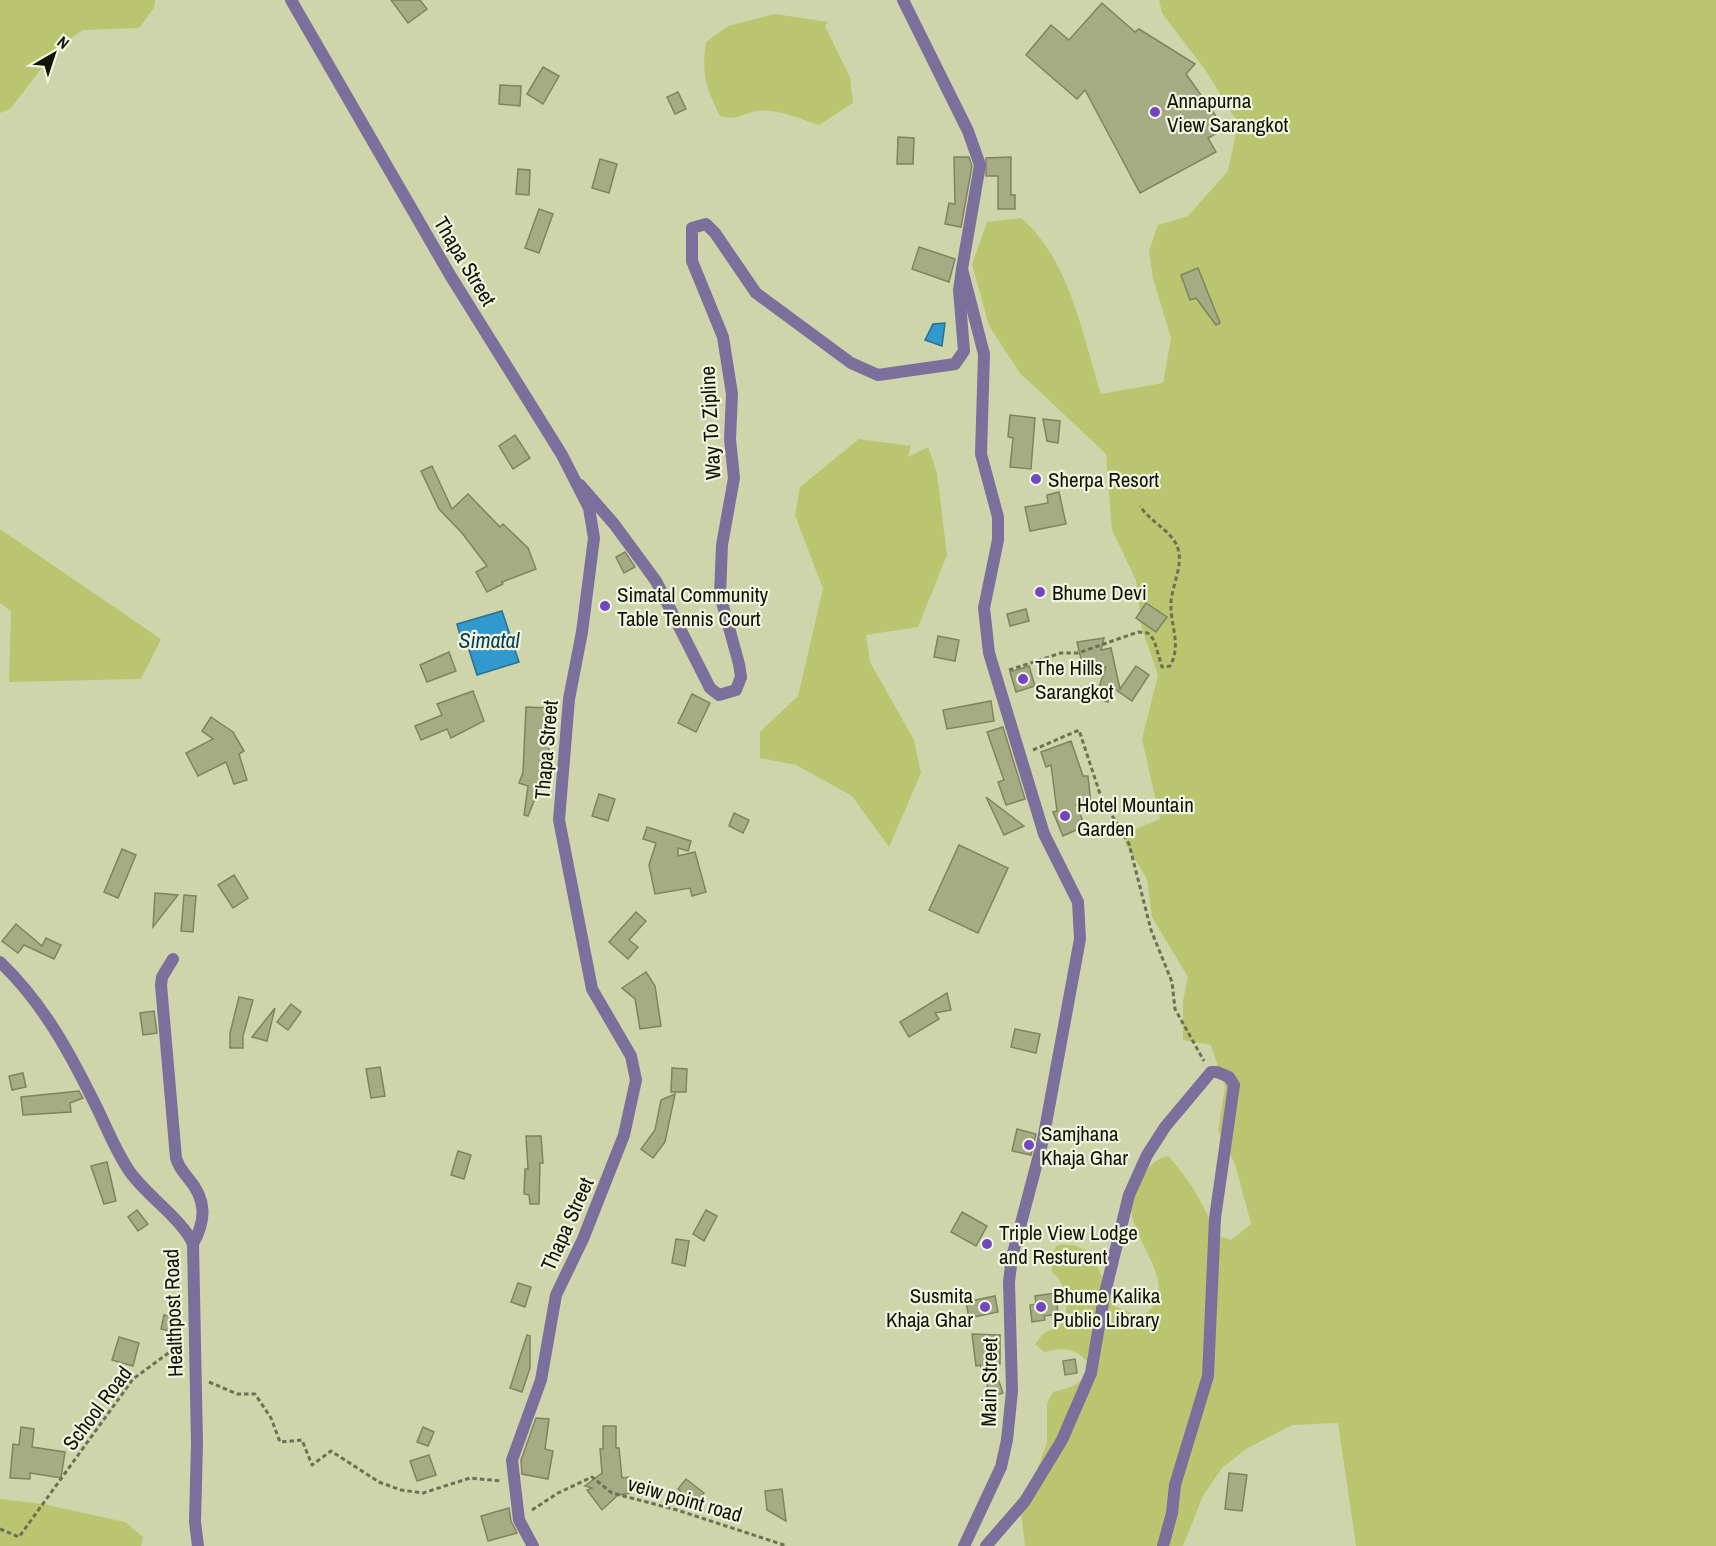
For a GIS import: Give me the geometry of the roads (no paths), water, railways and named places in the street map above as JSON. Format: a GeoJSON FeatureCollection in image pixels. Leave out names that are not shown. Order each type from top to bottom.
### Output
{"type":"FeatureCollection","features":[{"type":"Feature","properties":{"kind":"street","name":"Thapa Street"},"geometry":{"type":"LineString","coordinates":[[291,0],[450,275],[575,479],[590,508],[594,538],[582,632],[569,699],[559,820],[592,988],[631,1056],[636,1080],[624,1135],[583,1239],[556,1295],[541,1380],[512,1460],[519,1520],[533,1546]]}},
{"type":"Feature","properties":{"kind":"street"},"geometry":{"type":"LineString","coordinates":[[903,0],[968,131],[980,165],[962,269]]}},
{"type":"Feature","properties":{"kind":"street","name":"Way To Zipline"},"geometry":{"type":"LineString","coordinates":[[575,479],[614,524],[656,580],[710,688],[719,695],[736,690],[741,677],[739,664],[720,595],[722,545],[735,478],[730,439],[732,394],[723,337],[692,261],[692,228],[705,224],[715,233],[756,293],[851,363],[878,375],[955,364],[964,351],[959,290],[962,269]]}},
{"type":"Feature","properties":{"kind":"street","name":"Main Street"},"geometry":{"type":"LineString","coordinates":[[962,269],[984,354],[981,454],[998,517],[998,540],[984,608],[989,652],[1044,834],[1078,902],[1080,939],[1043,1140],[1012,1257],[1009,1282],[1012,1391],[1008,1440],[1001,1467],[964,1546]]}},
{"type":"Feature","properties":{"kind":"street"},"geometry":{"type":"LineString","coordinates":[[173,959],[162,976],[161,985],[176,1158],[179,1169],[202,1199],[204,1218],[193,1244]]}},
{"type":"Feature","properties":{"kind":"street","name":"Healthpost Road"},"geometry":{"type":"LineString","coordinates":[[0,962],[25,986],[73,1059],[128,1169],[150,1196],[189,1234],[193,1244],[197,1443],[195,1522],[198,1546]]}},
{"type":"Feature","properties":{"kind":"street"},"geometry":{"type":"LineString","coordinates":[[986,1546],[1025,1501],[1062,1440],[1091,1373],[1104,1297],[1129,1195],[1147,1155],[1165,1127],[1211,1072],[1217,1071],[1229,1077],[1234,1085],[1215,1218],[1209,1366],[1199,1411],[1175,1485],[1172,1513],[1163,1546]]}},
{"type":"Feature","properties":{"kind":"water"},"geometry":{"type":"Polygon","coordinates":[[[945,323],[942,346],[925,340],[933,324],[945,323]]]}},
{"type":"Feature","properties":{"kind":"water","name":"Simatal"},"geometry":{"type":"Polygon","coordinates":[[[502,611],[519,662],[477,675],[464,634],[460,635],[457,624],[502,611]]]}},
{"type":"Feature","properties":{"kind":"place","name":"Annapurna View Sarangkot"},"geometry":{"type":"Point","coordinates":[1155,112]}},
{"type":"Feature","properties":{"kind":"place","name":"Sherpa Resort"},"geometry":{"type":"Point","coordinates":[1036,479]}},
{"type":"Feature","properties":{"kind":"place","name":"Bhume Devi"},"geometry":{"type":"Point","coordinates":[1040,592]}},
{"type":"Feature","properties":{"kind":"place","name":"Simatal Community Table Tennis Court"},"geometry":{"type":"Point","coordinates":[605,606]}},
{"type":"Feature","properties":{"kind":"place","name":"The Hills Sarangkot"},"geometry":{"type":"Point","coordinates":[1023,679]}},
{"type":"Feature","properties":{"kind":"place","name":"Hotel Mountain Garden"},"geometry":{"type":"Point","coordinates":[1065,816]}},
{"type":"Feature","properties":{"kind":"place","name":"Samjhana Khaja Ghar"},"geometry":{"type":"Point","coordinates":[1029,1145]}},
{"type":"Feature","properties":{"kind":"place","name":"Triple View Lodge and Resturent"},"geometry":{"type":"Point","coordinates":[987,1244]}},
{"type":"Feature","properties":{"kind":"place","name":"Susmita Khaja Ghar"},"geometry":{"type":"Point","coordinates":[985,1307]}},
{"type":"Feature","properties":{"kind":"place","name":"Bhume Kalika Public Library"},"geometry":{"type":"Point","coordinates":[1041,1307]}}]}
